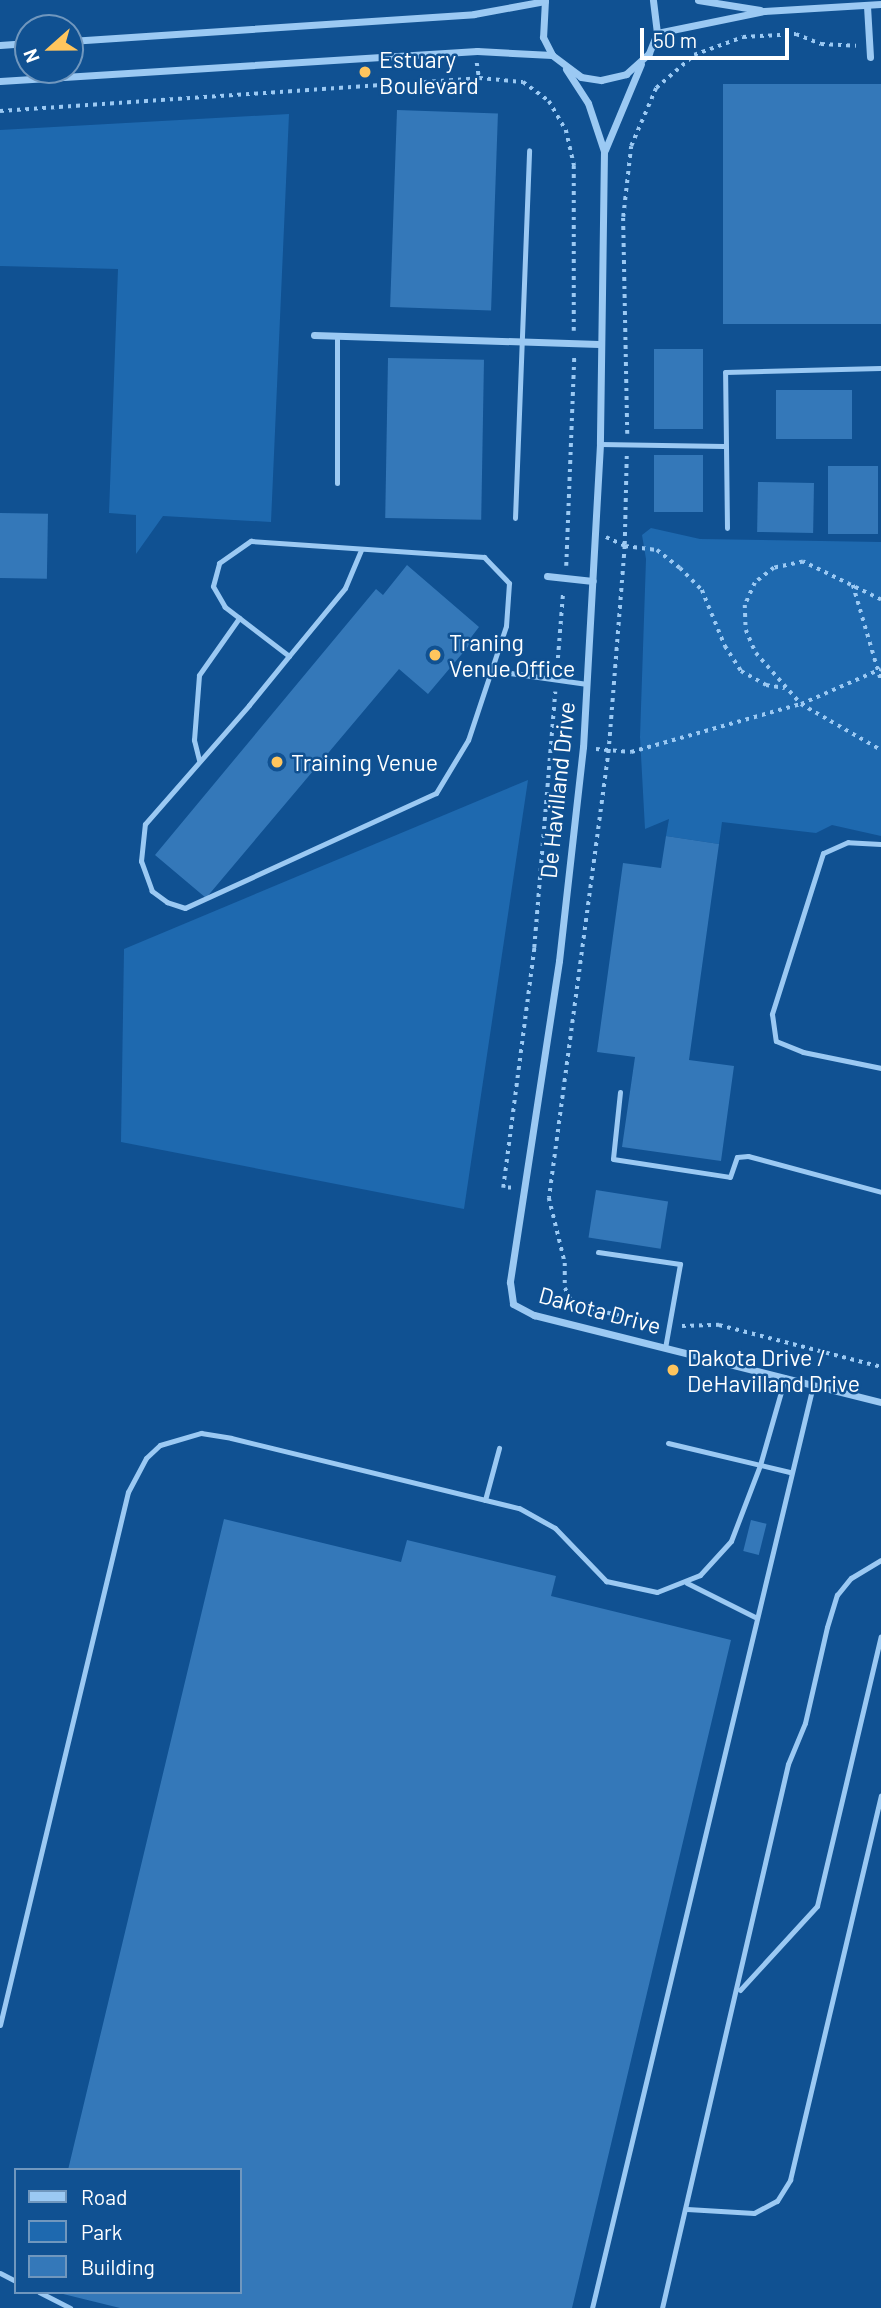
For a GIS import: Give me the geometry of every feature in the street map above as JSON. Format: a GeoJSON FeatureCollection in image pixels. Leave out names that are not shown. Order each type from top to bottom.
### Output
{"type":"FeatureCollection","features":[{"type":"Feature","properties":{"kind":"street"},"geometry":{"type":"LineString","coordinates":[[0,81],[477,51],[552,55],[543,37],[545,0],[474,14],[84,39]]}},
{"type":"Feature","properties":{"kind":"street"},"geometry":{"type":"LineString","coordinates":[[653,0],[657,33],[764,11],[881,4]]}},
{"type":"Feature","properties":{"kind":"street"},"geometry":{"type":"LineString","coordinates":[[698,0],[764,11]]}},
{"type":"Feature","properties":{"kind":"street"},"geometry":{"type":"LineString","coordinates":[[867,6],[870,57]]}},
{"type":"Feature","properties":{"kind":"street","name":"De Havilland Drive"},"geometry":{"type":"LineString","coordinates":[[604,150],[642,61],[657,33]]}},
{"type":"Feature","properties":{"kind":"street","name":"De Havilland Drive"},"geometry":{"type":"LineString","coordinates":[[513,1304],[510,1282],[557,974],[583,747],[600,444],[599,344],[604,150],[588,103],[566,69],[552,55]]}},
{"type":"Feature","properties":{"kind":"street"},"geometry":{"type":"LineString","coordinates":[[566,69],[601,80],[626,74],[642,61]]}},
{"type":"Feature","properties":{"kind":"street"},"geometry":{"type":"LineString","coordinates":[[314,335],[599,344]]}},
{"type":"Feature","properties":{"kind":"street"},"geometry":{"type":"LineString","coordinates":[[547,576],[593,581]]}},
{"type":"Feature","properties":{"kind":"street","name":"Dakota Drive"},"geometry":{"type":"LineString","coordinates":[[513,1304],[534,1315],[881,1402]]}},
{"type":"Feature","properties":{"kind":"lane"},"geometry":{"type":"LineString","coordinates":[[516,518],[529,150]]}},
{"type":"Feature","properties":{"kind":"lane"},"geometry":{"type":"LineString","coordinates":[[337,336],[337,483]]}},
{"type":"Feature","properties":{"kind":"lane"},"geometry":{"type":"LineString","coordinates":[[727,528],[725,372],[881,369]]}},
{"type":"Feature","properties":{"kind":"lane"},"geometry":{"type":"LineString","coordinates":[[600,444],[724,446]]}},
{"type":"Feature","properties":{"kind":"lane"},"geometry":{"type":"LineString","coordinates":[[289,656],[225,607],[213,586],[219,563],[233,550],[251,541],[278,539],[361,550],[484,558],[509,583],[506,626],[489,670],[468,740],[436,793],[185,908],[152,891],[141,861],[145,824],[289,656],[345,588],[361,550]]}},
{"type":"Feature","properties":{"kind":"lane"},"geometry":{"type":"LineString","coordinates":[[199,760],[194,740],[199,675],[239,618]]}},
{"type":"Feature","properties":{"kind":"lane"},"geometry":{"type":"LineString","coordinates":[[489,670],[587,684]]}},
{"type":"Feature","properties":{"kind":"lane"},"geometry":{"type":"LineString","coordinates":[[881,844],[848,842],[823,853],[772,1014],[776,1041],[803,1052],[881,1068]]}},
{"type":"Feature","properties":{"kind":"lane"},"geometry":{"type":"LineString","coordinates":[[620,1092],[613,1158],[730,1177],[737,1157],[748,1156],[881,1192]]}},
{"type":"Feature","properties":{"kind":"lane"},"geometry":{"type":"LineString","coordinates":[[598,1252],[680,1264],[665,1348]]}},
{"type":"Feature","properties":{"kind":"lane"},"geometry":{"type":"LineString","coordinates":[[0,2025],[128,1492],[146,1458],[179,1437],[201,1433],[485,1500],[538,1515],[606,1581],[621,1587],[657,1592],[687,1583],[716,1562],[731,1541],[760,1465],[785,1378]]}},
{"type":"Feature","properties":{"kind":"lane"},"geometry":{"type":"LineString","coordinates":[[592,2308],[755,1617],[813,1385]]}},
{"type":"Feature","properties":{"kind":"lane"},"geometry":{"type":"LineString","coordinates":[[668,1443],[790,1472]]}},
{"type":"Feature","properties":{"kind":"lane"},"geometry":{"type":"LineString","coordinates":[[485,1500],[499,1448]]}},
{"type":"Feature","properties":{"kind":"lane"},"geometry":{"type":"LineString","coordinates":[[662,2308],[738,1992],[788,1764],[805,1723],[837,1595],[851,1578],[881,1560]]}},
{"type":"Feature","properties":{"kind":"lane"},"geometry":{"type":"LineString","coordinates":[[687,1583],[755,1617]]}},
{"type":"Feature","properties":{"kind":"lane"},"geometry":{"type":"LineString","coordinates":[[738,1992],[817,1906],[881,1636]]}},
{"type":"Feature","properties":{"kind":"lane"},"geometry":{"type":"LineString","coordinates":[[687,2209],[754,2213],[777,2201],[789,2180],[881,1796]]}},
{"type":"Feature","properties":{"kind":"lane"},"geometry":{"type":"LineString","coordinates":[[43,2294],[70,2308]]}},
{"type":"Feature","properties":{"kind":"path"},"geometry":{"type":"LineString","coordinates":[[548,1198],[608,750],[625,546],[627,444],[623,217],[631,146],[656,88],[694,55],[743,37],[796,34],[821,44],[869,46]]}},
{"type":"Feature","properties":{"kind":"path"},"geometry":{"type":"LineString","coordinates":[[0,111],[479,78],[523,82],[549,102],[566,130],[574,166],[574,344],[564,578],[534,948],[503,1188]]}},
{"type":"Feature","properties":{"kind":"path"},"geometry":{"type":"LineString","coordinates":[[596,532],[625,546],[657,550],[680,568],[702,590],[725,646],[741,671],[766,685],[787,689]]}},
{"type":"Feature","properties":{"kind":"path"},"geometry":{"type":"LineString","coordinates":[[881,600],[853,584],[803,562],[774,568],[755,583],[745,605],[746,629],[756,653],[801,704],[881,750]]}},
{"type":"Feature","properties":{"kind":"path"},"geometry":{"type":"LineString","coordinates":[[853,584],[880,669],[881,680]]}},
{"type":"Feature","properties":{"kind":"path"},"geometry":{"type":"LineString","coordinates":[[583,747],[631,752],[801,704],[880,669]]}},
{"type":"Feature","properties":{"kind":"green space"},"geometry":{"type":"Polygon","coordinates":[[[289,114],[271,522],[163,516],[136,554],[136,515],[109,513],[118,269],[0,266],[0,130],[289,114]]]}},
{"type":"Feature","properties":{"kind":"green space"},"geometry":{"type":"Polygon","coordinates":[[[651,528],[700,539],[881,542],[881,836],[832,825],[816,833],[722,822],[719,844],[666,836],[669,819],[645,829],[640,737],[646,559],[642,535],[651,528]]]}},
{"type":"Feature","properties":{"kind":"green space"},"geometry":{"type":"Polygon","coordinates":[[[528,780],[464,1209],[121,1142],[124,949],[528,780]]]}},
{"type":"Feature","properties":{"kind":"building"},"geometry":{"type":"Polygon","coordinates":[[[723,84],[881,84],[881,324],[723,324],[723,84]]]}},
{"type":"Feature","properties":{"kind":"building"},"geometry":{"type":"Polygon","coordinates":[[[397,110],[498,114],[491,310],[390,307],[397,110]]]}},
{"type":"Feature","properties":{"kind":"building"},"geometry":{"type":"Polygon","coordinates":[[[654,349],[703,349],[703,429],[654,429],[654,349]]]}},
{"type":"Feature","properties":{"kind":"building"},"geometry":{"type":"Polygon","coordinates":[[[388,358],[484,360],[481,520],[385,518],[388,358]]]}},
{"type":"Feature","properties":{"kind":"building"},"geometry":{"type":"Polygon","coordinates":[[[776,390],[852,390],[852,439],[776,439],[776,390]]]}},
{"type":"Feature","properties":{"kind":"building"},"geometry":{"type":"Polygon","coordinates":[[[654,455],[703,455],[703,512],[654,512],[654,455]]]}},
{"type":"Feature","properties":{"kind":"building"},"geometry":{"type":"Polygon","coordinates":[[[828,466],[878,466],[878,534],[828,534],[828,466]]]}},
{"type":"Feature","properties":{"kind":"building"},"geometry":{"type":"Polygon","coordinates":[[[758,482],[814,483],[813,533],[757,532],[758,482]]]}},
{"type":"Feature","properties":{"kind":"building"},"geometry":{"type":"Polygon","coordinates":[[[0,513],[48,514],[47,579],[0,578],[0,513]]]}},
{"type":"Feature","properties":{"kind":"building","name":"Training Venue"},"geometry":{"type":"Polygon","coordinates":[[[407,565],[479,627],[469,640],[472,642],[428,694],[399,669],[206,898],[155,855],[376,589],[383,595],[407,565]]]}},
{"type":"Feature","properties":{"kind":"building"},"geometry":{"type":"Polygon","coordinates":[[[666,836],[719,844],[689,1060],[734,1066],[721,1161],[622,1147],[635,1057],[597,1052],[623,863],[661,868],[666,836]]]}},
{"type":"Feature","properties":{"kind":"building"},"geometry":{"type":"Polygon","coordinates":[[[596,1190],[668,1201],[661,1249],[588,1237],[596,1190]]]}},
{"type":"Feature","properties":{"kind":"building"},"geometry":{"type":"Polygon","coordinates":[[[224,1519],[401,1562],[407,1540],[556,1576],[551,1596],[731,1640],[572,2308],[120,2308],[63,2294],[242,2294],[242,2168],[68,2168],[224,1519]]]}},
{"type":"Feature","properties":{"kind":"building"},"geometry":{"type":"Polygon","coordinates":[[[751,1520],[767,1524],[759,1555],[743,1551],[751,1520]]]}},
{"type":"Feature","properties":{"kind":"place","name":"Estuary Boulevard"},"geometry":{"type":"Point","coordinates":[365,72]}},
{"type":"Feature","properties":{"kind":"place","name":"Traning Venue Office"},"geometry":{"type":"Point","coordinates":[435,655]}},
{"type":"Feature","properties":{"kind":"place","name":"Training Venue"},"geometry":{"type":"Point","coordinates":[277,762]}},
{"type":"Feature","properties":{"kind":"place","name":"Dakota Drive / DeHavilland Drive"},"geometry":{"type":"Point","coordinates":[673,1370]}}]}
